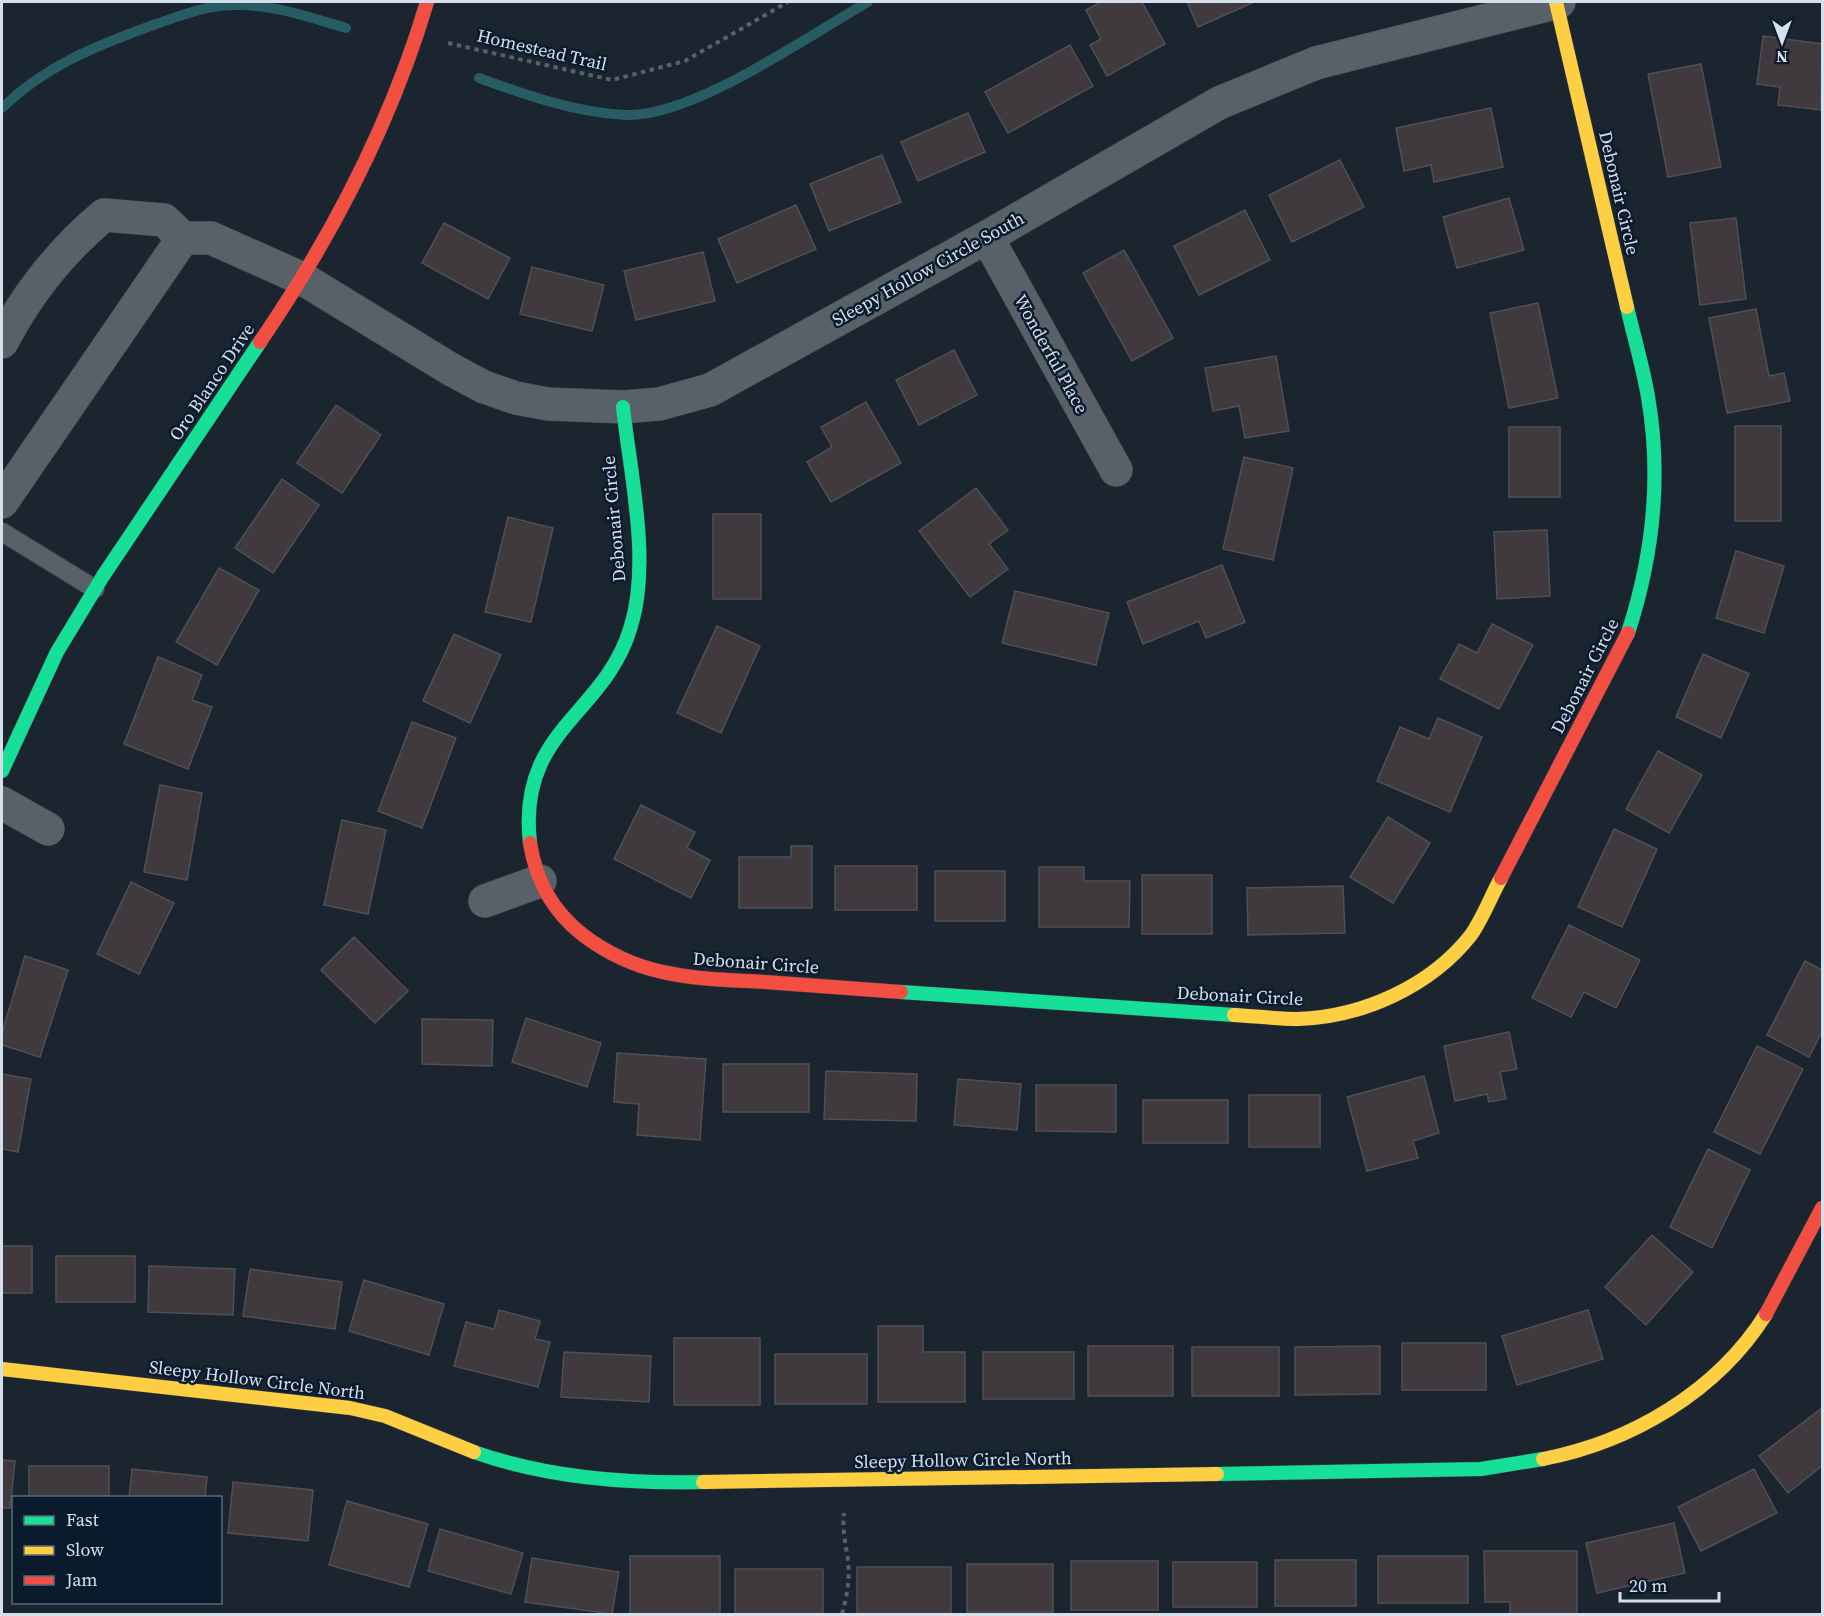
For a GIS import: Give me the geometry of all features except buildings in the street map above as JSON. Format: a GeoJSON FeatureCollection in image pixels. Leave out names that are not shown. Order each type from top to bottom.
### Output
{"type":"FeatureCollection","features":[{"type":"Feature","properties":{"kind":"street","name":"Oro Blanco Drive"},"geometry":{"type":"LineString","coordinates":[[3,766],[57,651],[95,589],[303,279],[380,130],[417,36],[427,2]]}},
{"type":"Feature","properties":{"kind":"street","name":"Sleepy Hollow Circle South"},"geometry":{"type":"LineString","coordinates":[[183,238],[210,238],[303,279],[484,387],[516,398],[548,404],[623,408],[659,404],[710,390],[987,237],[1219,103],[1316,63],[1558,2]]}},
{"type":"Feature","properties":{"kind":"street","name":"Debonair Circle"},"geometry":{"type":"LineString","coordinates":[[623,408],[638,566],[638,598],[632,627],[620,655],[549,748],[534,776],[529,808],[530,840],[540,881],[557,912],[620,960],[657,972],[701,978],[1298,1019],[1332,1016],[1364,1009],[1399,995],[1443,964],[1472,933],[1626,638],[1642,595],[1655,519],[1658,479],[1656,440],[1648,395],[1558,2]]}},
{"type":"Feature","properties":{"kind":"street"},"geometry":{"type":"LineString","coordinates":[[2,342],[14,319],[74,240],[104,215],[164,220],[183,238],[2,502]]}},
{"type":"Feature","properties":{"kind":"street","name":"Wonderful Place"},"geometry":{"type":"LineString","coordinates":[[987,237],[1116,470]]}},
{"type":"Feature","properties":{"kind":"street"},"geometry":{"type":"LineString","coordinates":[[2,803],[48,829]]}},
{"type":"Feature","properties":{"kind":"street"},"geometry":{"type":"LineString","coordinates":[[484,901],[540,881]]}},
{"type":"Feature","properties":{"kind":"street","name":"Sleepy Hollow Circle North"},"geometry":{"type":"LineString","coordinates":[[2,1369],[350,1408],[390,1418],[447,1443],[503,1461],[555,1473],[667,1483],[1480,1469],[1572,1454],[1614,1441],[1653,1421],[1688,1398],[1753,1334],[1783,1286],[1822,1208]]}},
{"type":"Feature","properties":{"kind":"lane"},"geometry":{"type":"LineString","coordinates":[[2,532],[95,589]]}},
{"type":"Feature","properties":{"kind":"path","name":"Homestead Trail"},"geometry":{"type":"LineString","coordinates":[[417,36],[612,80],[685,61],[788,2]]}},
{"type":"Feature","properties":{"kind":"path"},"geometry":{"type":"LineString","coordinates":[[842,1614],[849,1587],[848,1562],[842,1530],[849,1480]]}},
{"type":"Feature","properties":{"kind":"waterway"},"geometry":{"type":"LineString","coordinates":[[479,78],[532,96],[587,110],[625,115],[652,112],[716,90],[868,2]]}},
{"type":"Feature","properties":{"kind":"waterway"},"geometry":{"type":"LineString","coordinates":[[2,108],[36,80],[93,48],[207,8],[228,5],[266,7],[346,28]]}},
{"type":"Feature","properties":{"kind":"traffic: fast"},"geometry":{"type":"LineString","coordinates":[[1627,307],[1648,397],[1654,457],[1653,516],[1649,546],[1644,575],[1628,633]]}},
{"type":"Feature","properties":{"kind":"traffic: fast"},"geometry":{"type":"LineString","coordinates":[[2,771],[57,652],[103,576],[260,342]]}},
{"type":"Feature","properties":{"kind":"traffic: fast"},"geometry":{"type":"LineString","coordinates":[[530,843],[530,805],[537,774],[549,748],[602,682],[619,656],[631,626],[637,601],[639,574],[637,517],[623,407]]}},
{"type":"Feature","properties":{"kind":"traffic: fast"},"geometry":{"type":"LineString","coordinates":[[901,992],[1234,1015]]}},
{"type":"Feature","properties":{"kind":"traffic: fast"},"geometry":{"type":"LineString","coordinates":[[474,1452],[530,1468],[587,1478],[645,1482],[703,1482]]}},
{"type":"Feature","properties":{"kind":"traffic: fast"},"geometry":{"type":"LineString","coordinates":[[1217,1474],[1481,1469],[1543,1459]]}},
{"type":"Feature","properties":{"kind":"traffic: slow"},"geometry":{"type":"LineString","coordinates":[[1556,2],[1627,307]]}},
{"type":"Feature","properties":{"kind":"traffic: slow"},"geometry":{"type":"LineString","coordinates":[[1234,1015],[1290,1019],[1322,1017],[1371,1005],[1394,995],[1416,983],[1455,953],[1471,935],[1501,878]]}},
{"type":"Feature","properties":{"kind":"traffic: slow"},"geometry":{"type":"LineString","coordinates":[[1543,1459],[1608,1440],[1669,1409],[1697,1390],[1723,1367],[1746,1342],[1766,1314]]}},
{"type":"Feature","properties":{"kind":"traffic: slow"},"geometry":{"type":"LineString","coordinates":[[2,1369],[350,1408],[385,1416],[474,1452]]}},
{"type":"Feature","properties":{"kind":"traffic: slow"},"geometry":{"type":"LineString","coordinates":[[703,1482],[1217,1474]]}},
{"type":"Feature","properties":{"kind":"traffic: jam"},"geometry":{"type":"LineString","coordinates":[[260,342],[311,262],[357,178],[396,92],[427,2]]}},
{"type":"Feature","properties":{"kind":"traffic: jam"},"geometry":{"type":"LineString","coordinates":[[1501,878],[1628,633]]}},
{"type":"Feature","properties":{"kind":"traffic: jam"},"geometry":{"type":"LineString","coordinates":[[530,843],[541,882],[562,916],[583,935],[626,960],[670,974],[692,977],[901,992]]}},
{"type":"Feature","properties":{"kind":"traffic: jam"},"geometry":{"type":"LineString","coordinates":[[1766,1314],[1822,1208]]}}]}
